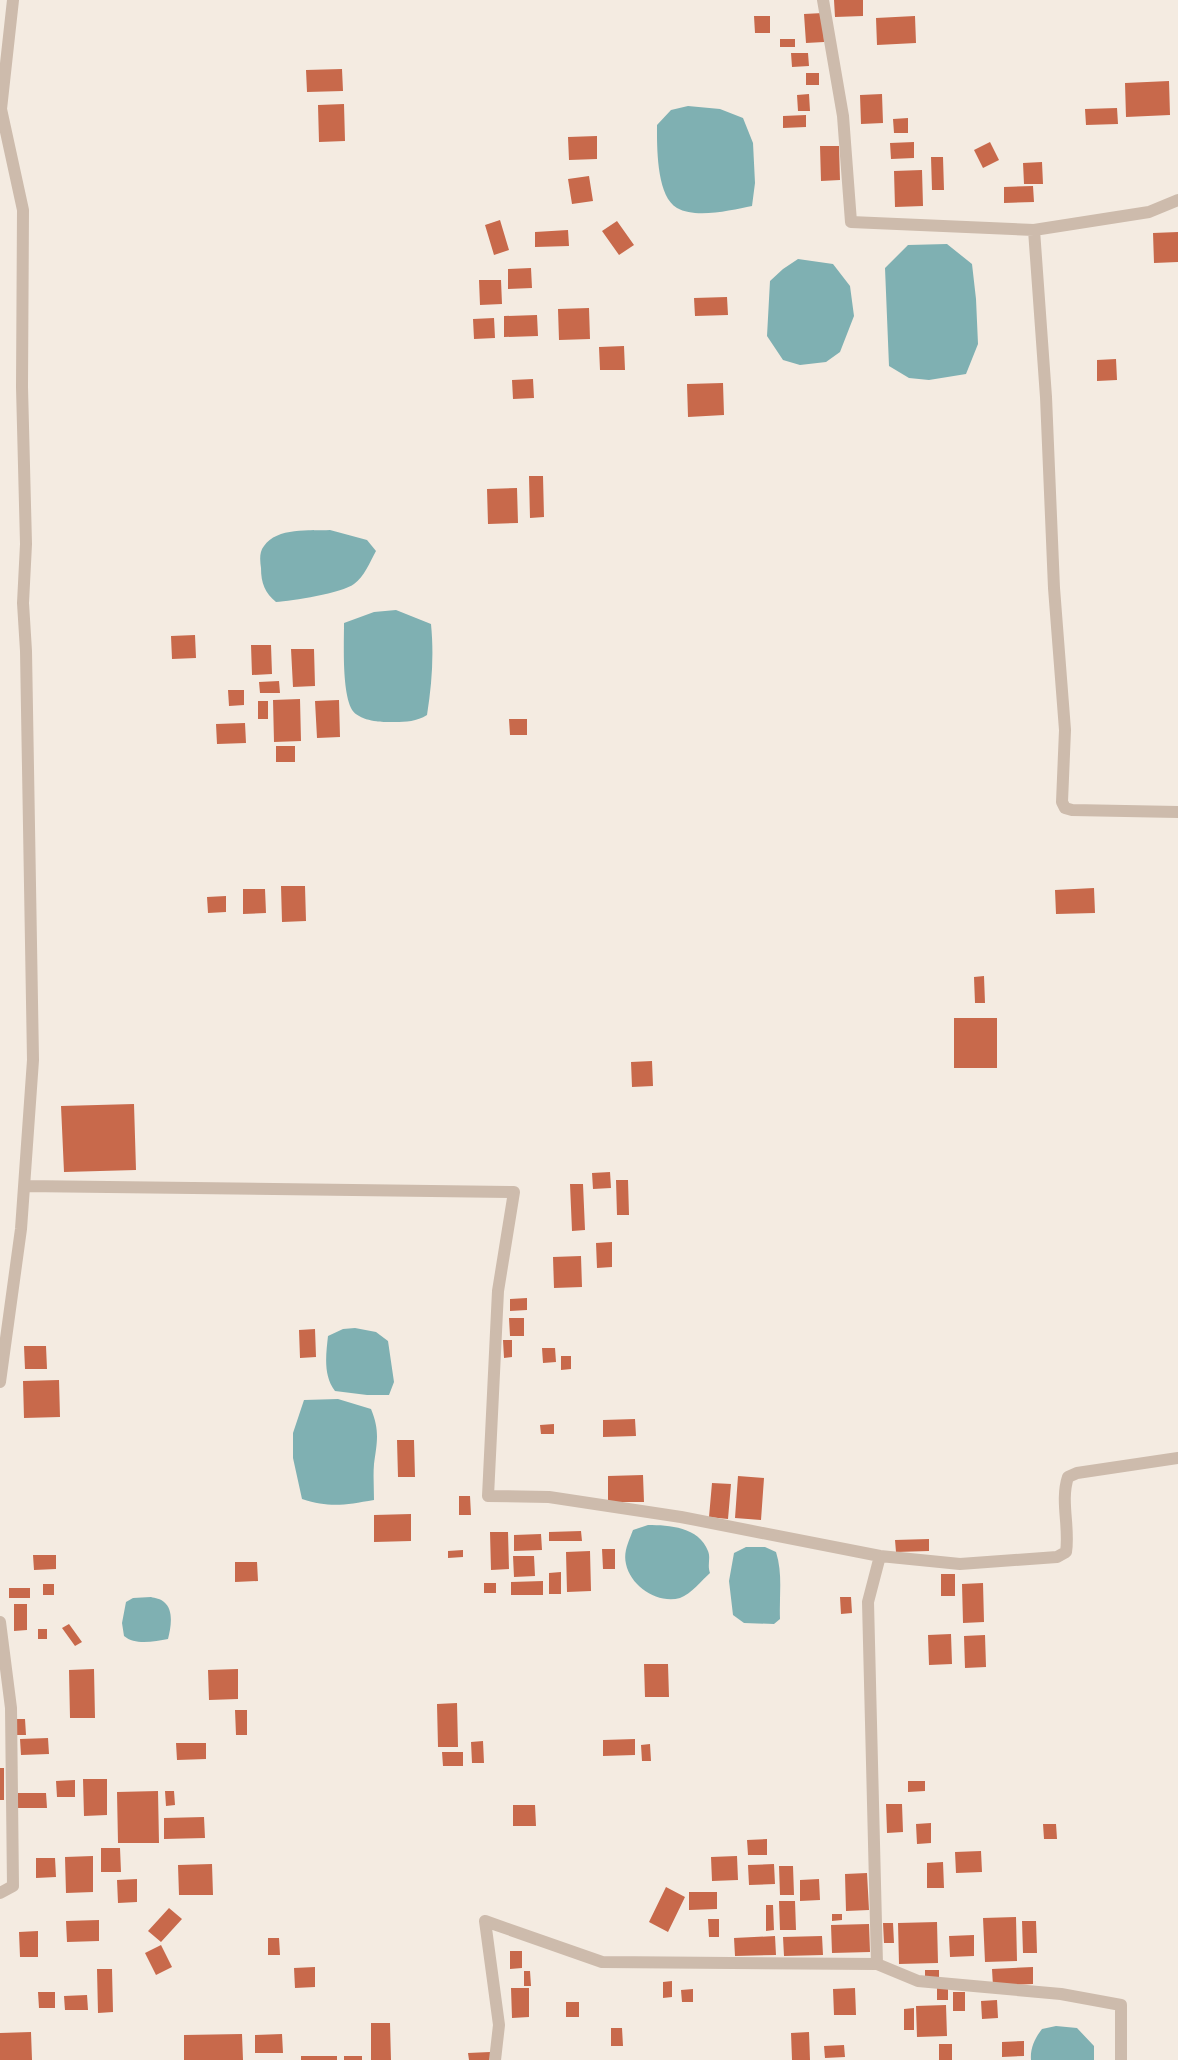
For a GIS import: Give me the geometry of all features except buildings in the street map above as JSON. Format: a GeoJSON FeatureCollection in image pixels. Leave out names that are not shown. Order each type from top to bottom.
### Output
{"type":"FeatureCollection","features":[{"type":"Feature","properties":{"kind":"street"},"geometry":{"type":"LineString","coordinates":[[0,1382],[21,1229],[33,1060],[26,651],[23,603],[26,544],[22,387],[23,210],[1,109],[13,0]]}},
{"type":"Feature","properties":{"kind":"street"},"geometry":{"type":"LineString","coordinates":[[824,0],[843,116],[851,222],[1034,230],[1149,212],[1178,200]]}},
{"type":"Feature","properties":{"kind":"street"},"geometry":{"type":"LineString","coordinates":[[1034,230],[1046,397],[1054,588],[1065,730],[1062,802],[1065,808],[1072,810],[1178,812]]}},
{"type":"Feature","properties":{"kind":"street"},"geometry":{"type":"LineString","coordinates":[[24,1186],[514,1192],[498,1292],[488,1496],[548,1497],[681,1517],[880,1556],[960,1564],[1057,1557],[1066,1552],[1065,1487],[1068,1477],[1077,1473],[1178,1458]]}},
{"type":"Feature","properties":{"kind":"street"},"geometry":{"type":"LineString","coordinates":[[877,1964],[868,1602],[880,1556]]}},
{"type":"Feature","properties":{"kind":"street"},"geometry":{"type":"LineString","coordinates":[[0,1622],[11,1708],[13,1886],[0,1893]]}},
{"type":"Feature","properties":{"kind":"street"},"geometry":{"type":"LineString","coordinates":[[495,2060],[499,2025],[485,1921],[602,1962],[877,1964],[918,1981],[1061,1994],[1121,2005],[1121,2060]]}},
{"type":"Feature","properties":{"kind":"water"},"geometry":{"type":"Polygon","coordinates":[[[688,106],[720,109],[743,118],[753,143],[755,183],[752,206],[714,213],[694,213],[677,208],[670,202],[661,182],[657,125],[671,110],[688,106]]]}},
{"type":"Feature","properties":{"kind":"water"},"geometry":{"type":"Polygon","coordinates":[[[947,244],[972,264],[978,344],[966,374],[929,380],[909,378],[889,366],[885,268],[908,245],[947,244]]]}},
{"type":"Feature","properties":{"kind":"water"},"geometry":{"type":"Polygon","coordinates":[[[798,259],[833,264],[850,286],[854,316],[840,352],[826,362],[800,365],[783,360],[767,336],[770,281],[798,259]]]}},
{"type":"Feature","properties":{"kind":"water"},"geometry":{"type":"Polygon","coordinates":[[[304,530],[330,530],[367,540],[376,551],[361,577],[354,584],[339,590],[276,602],[266,591],[262,578],[260,557],[264,546],[270,540],[285,533],[304,530]]]}},
{"type":"Feature","properties":{"kind":"water"},"geometry":{"type":"Polygon","coordinates":[[[396,610],[431,624],[432,670],[427,715],[407,722],[371,720],[353,712],[348,700],[344,666],[344,623],[374,612],[396,610]]]}},
{"type":"Feature","properties":{"kind":"water"},"geometry":{"type":"Polygon","coordinates":[[[355,1328],[376,1332],[388,1341],[394,1382],[389,1395],[367,1395],[335,1391],[331,1385],[326,1365],[328,1336],[343,1329],[355,1328]]]}},
{"type":"Feature","properties":{"kind":"water"},"geometry":{"type":"Polygon","coordinates":[[[338,1399],[371,1409],[374,1417],[377,1443],[374,1469],[374,1500],[329,1505],[302,1499],[293,1458],[293,1433],[304,1400],[338,1399]]]}},
{"type":"Feature","properties":{"kind":"water"},"geometry":{"type":"Polygon","coordinates":[[[648,1525],[674,1527],[691,1532],[704,1543],[708,1551],[710,1573],[692,1590],[680,1598],[663,1598],[647,1592],[633,1580],[629,1572],[625,1555],[633,1530],[648,1525]]]}},
{"type":"Feature","properties":{"kind":"water"},"geometry":{"type":"Polygon","coordinates":[[[746,1547],[765,1547],[776,1552],[780,1577],[780,1619],[774,1624],[744,1623],[733,1615],[729,1581],[734,1553],[746,1547]]]}},
{"type":"Feature","properties":{"kind":"water"},"geometry":{"type":"Polygon","coordinates":[[[151,1597],[163,1601],[169,1609],[171,1624],[168,1639],[140,1642],[124,1636],[122,1623],[126,1602],[133,1598],[151,1597]]]}},
{"type":"Feature","properties":{"kind":"water"},"geometry":{"type":"Polygon","coordinates":[[[1056,2026],[1077,2028],[1094,2046],[1094,2060],[1031,2060],[1032,2047],[1039,2032],[1042,2029],[1056,2026]]]}}]}
